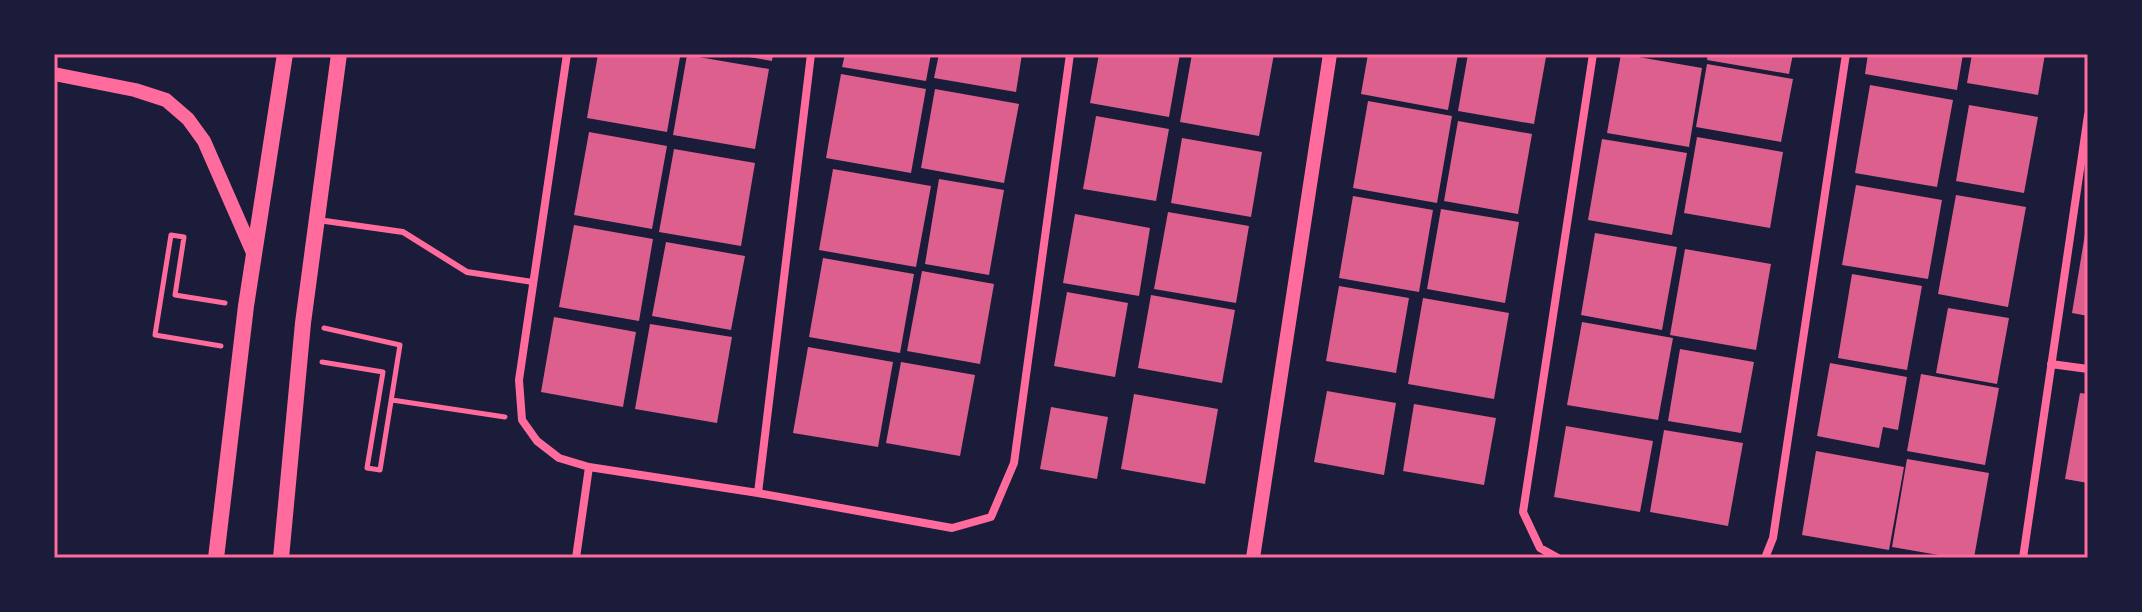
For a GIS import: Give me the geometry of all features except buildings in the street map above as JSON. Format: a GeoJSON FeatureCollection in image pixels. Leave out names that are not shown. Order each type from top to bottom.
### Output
{"type":"FeatureCollection","features":[{"type":"Feature","properties":{"kind":"main road"},"geometry":{"type":"LineString","coordinates":[[216,558],[246,306],[285,54]]}},
{"type":"Feature","properties":{"kind":"main road"},"geometry":{"type":"LineString","coordinates":[[282,555],[303,323],[339,54]]}},
{"type":"Feature","properties":{"kind":"street"},"geometry":{"type":"LineString","coordinates":[[567,54],[519,380],[522,420],[537,441],[559,458],[589,467],[952,528],[991,517],[1014,463],[1070,54]]}},
{"type":"Feature","properties":{"kind":"street"},"geometry":{"type":"LineString","coordinates":[[758,493],[811,54]]}},
{"type":"Feature","properties":{"kind":"street"},"geometry":{"type":"LineString","coordinates":[[1253,558],[1330,54]]}},
{"type":"Feature","properties":{"kind":"street"},"geometry":{"type":"LineString","coordinates":[[1558,558],[1540,548],[1523,512],[1593,54]]}},
{"type":"Feature","properties":{"kind":"street"},"geometry":{"type":"LineString","coordinates":[[1765,558],[1773,538],[1846,54]]}},
{"type":"Feature","properties":{"kind":"street"},"geometry":{"type":"LineString","coordinates":[[54,74],[135,90],[166,100],[188,119],[204,141],[254,255]]}},
{"type":"Feature","properties":{"kind":"street"},"geometry":{"type":"LineString","coordinates":[[2023,558],[2088,117]]}},
{"type":"Feature","properties":{"kind":"street"},"geometry":{"type":"LineString","coordinates":[[2051,364],[2088,369]]}},
{"type":"Feature","properties":{"kind":"street"},"geometry":{"type":"LineString","coordinates":[[576,558],[589,467]]}},
{"type":"Feature","properties":{"kind":"lane"},"geometry":{"type":"LineString","coordinates":[[315,220],[403,232],[467,272],[533,282]]}},
{"type":"Feature","properties":{"kind":"path"},"geometry":{"type":"LineString","coordinates":[[231,347],[155,335],[171,235],[184,237],[175,295],[246,306]]}},
{"type":"Feature","properties":{"kind":"path"},"geometry":{"type":"LineString","coordinates":[[303,323],[400,345],[380,470],[367,468],[383,372],[322,362]]}},
{"type":"Feature","properties":{"kind":"path"},"geometry":{"type":"LineString","coordinates":[[392,400],[522,420]]}}]}
